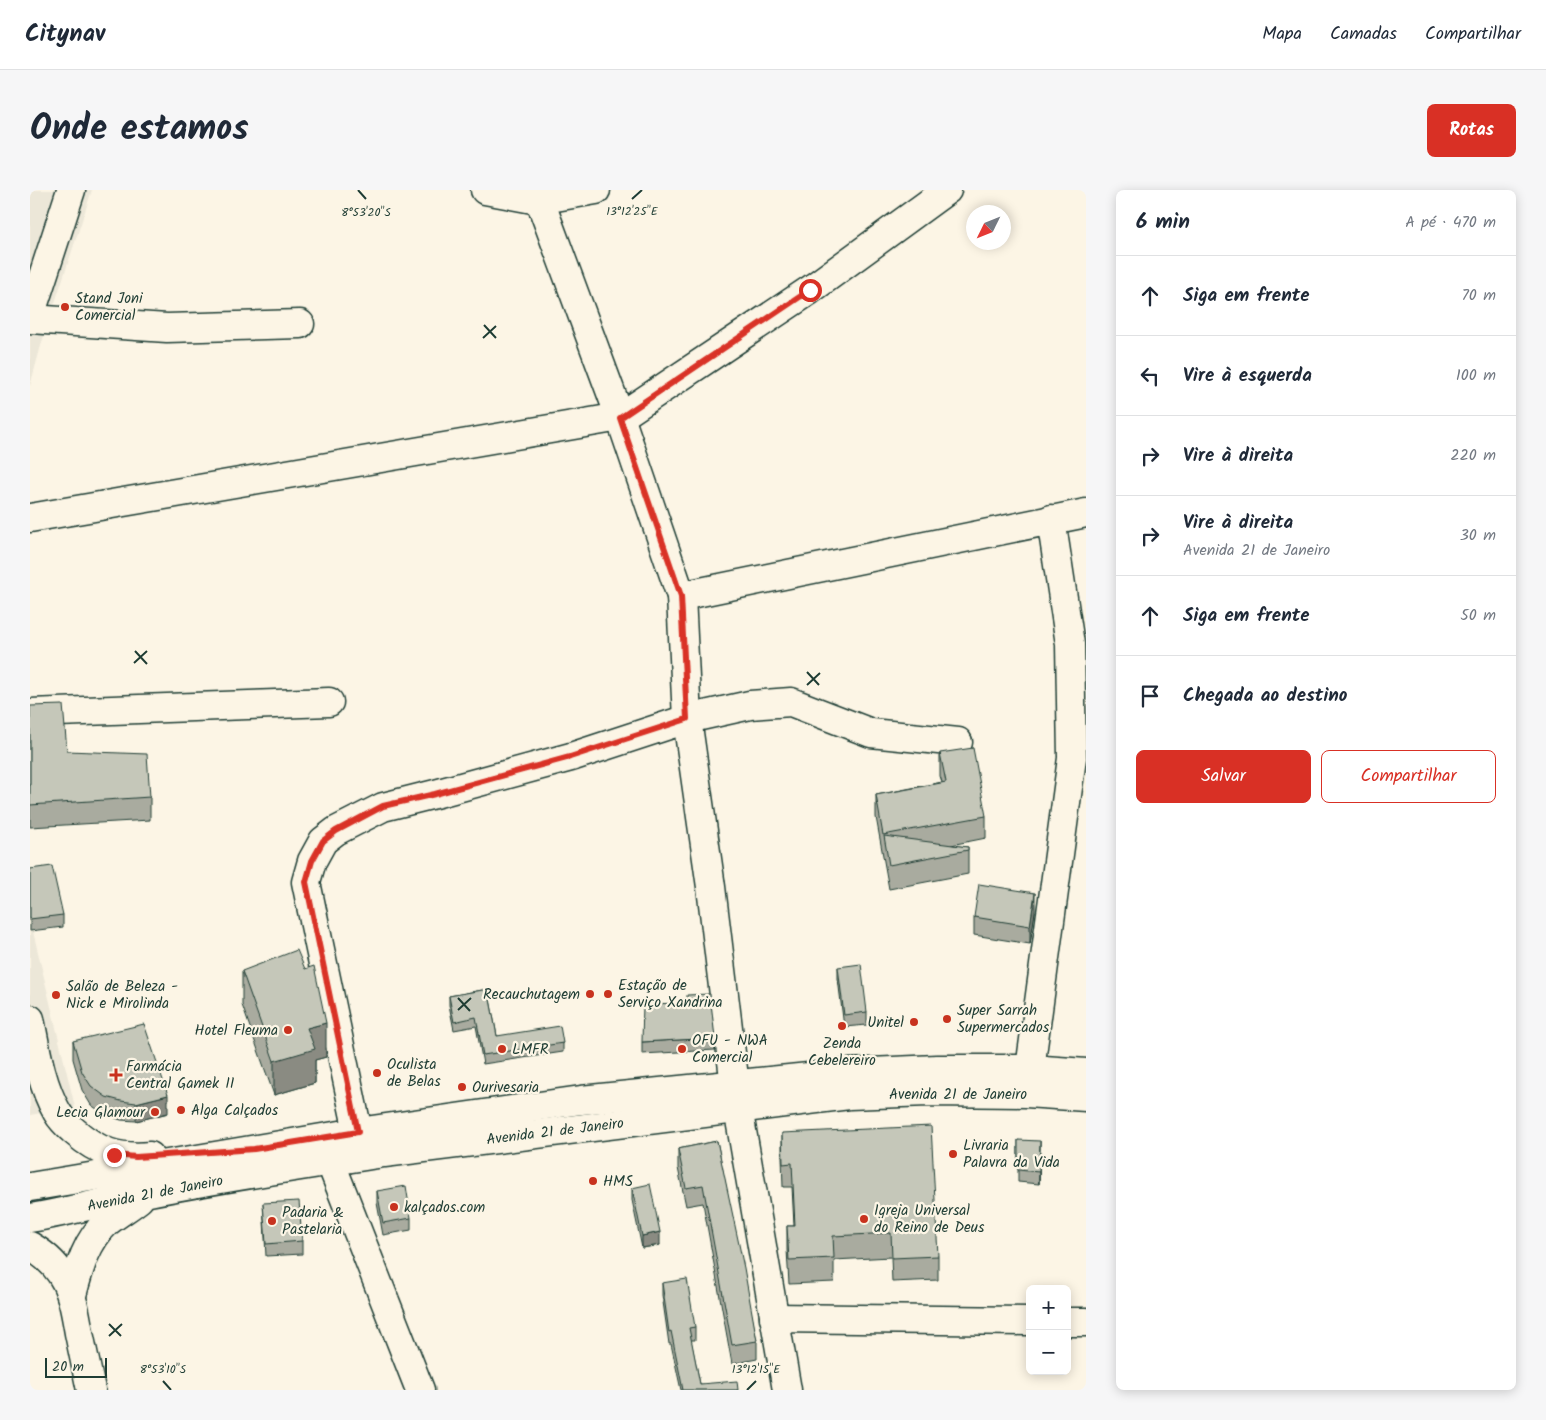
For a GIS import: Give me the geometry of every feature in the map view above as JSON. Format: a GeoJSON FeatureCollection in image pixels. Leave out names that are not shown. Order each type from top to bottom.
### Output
{"type":"FeatureCollection","features":[{"type":"Feature","properties":{"kind":"street"},"geometry":{"type":"LineString","coordinates":[[30,254],[51,190]]}},
{"type":"Feature","properties":{"kind":"street"},"geometry":{"type":"LineString","coordinates":[[71,190],[30,317],[167,328],[300,324]]}},
{"type":"Feature","properties":{"kind":"street"},"geometry":{"type":"LineString","coordinates":[[485,190],[537,195],[596,190]]}},
{"type":"Feature","properties":{"kind":"street"},"geometry":{"type":"LineString","coordinates":[[30,518],[620,418],[810,290],[947,190]]}},
{"type":"Feature","properties":{"kind":"street"},"geometry":{"type":"LineString","coordinates":[[537,195],[620,418],[681,596],[687,719],[711,887],[737,1097],[787,1390]]}},
{"type":"Feature","properties":{"kind":"street"},"geometry":{"type":"LineString","coordinates":[[681,596],[1086,512]]}},
{"type":"Feature","properties":{"kind":"street"},"geometry":{"type":"LineString","coordinates":[[1030,1069],[1072,758],[1070,644],[1051,519]]}},
{"type":"Feature","properties":{"kind":"street"},"geometry":{"type":"LineString","coordinates":[[30,714],[329,702]]}},
{"type":"Feature","properties":{"kind":"street"},"geometry":{"type":"LineString","coordinates":[[358,1132],[306,882],[312,861],[323,841],[336,831],[383,806],[435,794],[570,757],[687,719],[750,705],[791,702],[871,733],[958,742]]}},
{"type":"Feature","properties":{"kind":"street"},"geometry":{"type":"LineString","coordinates":[[30,1019],[38,1064],[57,1112],[67,1125],[98,1149],[114,1155],[136,1157],[254,1149]]}},
{"type":"Feature","properties":{"kind":"street","name":"Avenida 21 de Janeiro"},"geometry":{"type":"LineString","coordinates":[[30,1218],[149,1192],[330,1161],[737,1097],[848,1073],[937,1069],[1030,1069],[1086,1072]]}},
{"type":"Feature","properties":{"kind":"street","name":"Avenida 21 de Janeiro"},"geometry":{"type":"LineString","coordinates":[[30,1187],[358,1132],[581,1100],[928,1092],[1026,1093],[1086,1097]]}},
{"type":"Feature","properties":{"kind":"street"},"geometry":{"type":"LineString","coordinates":[[330,1161],[420,1390]]}},
{"type":"Feature","properties":{"kind":"street"},"geometry":{"type":"LineString","coordinates":[[72,1295],[87,1248],[106,1223],[149,1192]]}},
{"type":"Feature","properties":{"kind":"street"},"geometry":{"type":"LineString","coordinates":[[30,1246],[45,1255],[61,1273],[72,1295],[91,1390]]}},
{"type":"Feature","properties":{"kind":"street"},"geometry":{"type":"LineString","coordinates":[[774,1318],[1026,1321]]}},
{"type":"Feature","properties":{"kind":"street"},"geometry":{"type":"LineString","coordinates":[[1071,1322],[1086,1322]]}},
{"type":"Feature","properties":{"kind":"shaded area"},"geometry":{"type":"Polygon","coordinates":[[[30,190],[92,190],[42,342],[30,386],[30,190]]]}},
{"type":"Feature","properties":{"kind":"shaded area"},"geometry":{"type":"Polygon","coordinates":[[[30,919],[75,1107],[30,1115],[30,919]]]}},
{"type":"Feature","properties":{"kind":"building"},"geometry":{"type":"Polygon","coordinates":[[[63,705],[67,751],[147,754],[150,797],[30,805],[30,706],[63,705]]]}},
{"type":"Feature","properties":{"kind":"building"},"geometry":{"type":"Polygon","coordinates":[[[973,748],[986,816],[883,835],[876,795],[946,782],[940,753],[973,748]]]}},
{"type":"Feature","properties":{"kind":"building"},"geometry":{"type":"Polygon","coordinates":[[[884,836],[968,847],[968,850],[889,865],[884,836]]]}},
{"type":"Feature","properties":{"kind":"building"},"geometry":{"type":"Polygon","coordinates":[[[52,866],[63,915],[30,919],[30,869],[52,866]]]}},
{"type":"Feature","properties":{"kind":"building"},"geometry":{"type":"Polygon","coordinates":[[[979,884],[1035,893],[1030,926],[974,917],[979,884]]]}},
{"type":"Feature","properties":{"kind":"building"},"geometry":{"type":"Polygon","coordinates":[[[297,950],[305,969],[314,966],[326,1023],[307,1028],[315,1049],[274,1061],[242,971],[297,950]]]}},
{"type":"Feature","properties":{"kind":"building"},"geometry":{"type":"Polygon","coordinates":[[[861,964],[867,1012],[844,1015],[838,967],[861,964]]]}},
{"type":"Feature","properties":{"kind":"building"},"geometry":{"type":"Polygon","coordinates":[[[488,989],[497,1036],[560,1026],[563,1043],[483,1055],[476,1017],[454,1022],[449,996],[488,989]]]}},
{"type":"Feature","properties":{"kind":"building"},"geometry":{"type":"Polygon","coordinates":[[[710,994],[715,1038],[642,1042],[643,1004],[687,1003],[687,995],[710,994]]]}},
{"type":"Feature","properties":{"kind":"building","name":"Farmácia Central Gamek II"},"geometry":{"type":"Polygon","coordinates":[[[144,1024],[168,1095],[136,1103],[106,1097],[91,1086],[82,1072],[73,1041],[144,1024]]]}},
{"type":"Feature","properties":{"kind":"building","name":"Igreja Universal do Reino de Deus"},"geometry":{"type":"Polygon","coordinates":[[[931,1126],[938,1256],[892,1258],[891,1233],[833,1236],[834,1258],[789,1260],[787,1226],[795,1226],[792,1163],[783,1164],[782,1133],[931,1126]]]}},
{"type":"Feature","properties":{"kind":"building"},"geometry":{"type":"Polygon","coordinates":[[[1018,1140],[1040,1141],[1039,1172],[1018,1170],[1018,1140]]]}},
{"type":"Feature","properties":{"kind":"building"},"geometry":{"type":"Polygon","coordinates":[[[717,1141],[744,1268],[757,1341],[732,1345],[703,1185],[686,1188],[678,1149],[717,1141]]]}},
{"type":"Feature","properties":{"kind":"building"},"geometry":{"type":"Polygon","coordinates":[[[650,1184],[660,1232],[642,1236],[632,1188],[650,1184]]]}},
{"type":"Feature","properties":{"kind":"building"},"geometry":{"type":"Polygon","coordinates":[[[406,1186],[411,1218],[383,1223],[377,1191],[406,1186]]]}},
{"type":"Feature","properties":{"kind":"building"},"geometry":{"type":"Polygon","coordinates":[[[299,1201],[302,1241],[266,1244],[263,1203],[299,1201]]]}},
{"type":"Feature","properties":{"kind":"building"},"geometry":{"type":"Polygon","coordinates":[[[687,1279],[695,1327],[689,1328],[700,1384],[737,1381],[738,1390],[683,1390],[671,1331],[669,1332],[662,1283],[687,1279]]]}},
{"type":"Feature","properties":{"kind":"place","name":"Stand Joni Comercial"},"geometry":{"type":"Point","coordinates":[65,307]}},
{"type":"Feature","properties":{"kind":"place","name":"Recauchutagem"},"geometry":{"type":"Point","coordinates":[590,994]}},
{"type":"Feature","properties":{"kind":"place","name":"Estação de Serviço Xandrina"},"geometry":{"type":"Point","coordinates":[608,994]}},
{"type":"Feature","properties":{"kind":"place","name":"Salão de Beleza - Nick e Mirolinda"},"geometry":{"type":"Point","coordinates":[56,995]}},
{"type":"Feature","properties":{"kind":"place","name":"Super Sarrah Supermercados"},"geometry":{"type":"Point","coordinates":[947,1019]}},
{"type":"Feature","properties":{"kind":"place","name":"Unitel"},"geometry":{"type":"Point","coordinates":[914,1022]}},
{"type":"Feature","properties":{"kind":"place","name":"Zenda Cebelereiro"},"geometry":{"type":"Point","coordinates":[842,1026]}},
{"type":"Feature","properties":{"kind":"place","name":"Hotel Fleuma"},"geometry":{"type":"Point","coordinates":[288,1030]}},
{"type":"Feature","properties":{"kind":"place","name":"LMFR"},"geometry":{"type":"Point","coordinates":[502,1049]}},
{"type":"Feature","properties":{"kind":"place","name":"OFU - NWA Comercial"},"geometry":{"type":"Point","coordinates":[682,1049]}},
{"type":"Feature","properties":{"kind":"place","name":"Oculista de Belas"},"geometry":{"type":"Point","coordinates":[377,1073]}},
{"type":"Feature","properties":{"kind":"place","name":"Farmácia Central Gamek II"},"geometry":{"type":"Point","coordinates":[116,1075]}},
{"type":"Feature","properties":{"kind":"place","name":"Ourivesaria"},"geometry":{"type":"Point","coordinates":[462,1087]}},
{"type":"Feature","properties":{"kind":"place","name":"Alga Calçados"},"geometry":{"type":"Point","coordinates":[181,1110]}},
{"type":"Feature","properties":{"kind":"place","name":"Lecia Glamour"},"geometry":{"type":"Point","coordinates":[155,1112]}},
{"type":"Feature","properties":{"kind":"place","name":"Livraria Palavra da Vida"},"geometry":{"type":"Point","coordinates":[953,1154]}},
{"type":"Feature","properties":{"kind":"place","name":"HMS"},"geometry":{"type":"Point","coordinates":[593,1181]}},
{"type":"Feature","properties":{"kind":"place","name":"kalçados.com"},"geometry":{"type":"Point","coordinates":[394,1207]}},
{"type":"Feature","properties":{"kind":"place","name":"Igreja Universal do Reino de Deus"},"geometry":{"type":"Point","coordinates":[864,1219]}},
{"type":"Feature","properties":{"kind":"place","name":"Padaria & Pastelaria"},"geometry":{"type":"Point","coordinates":[272,1221]}},
{"type":"Feature","properties":{"kind":"route"},"geometry":{"type":"LineString","coordinates":[[114,1155],[136,1157],[254,1149],[358,1132],[306,882],[312,861],[323,841],[336,831],[383,806],[435,794],[570,757],[687,719],[681,596],[620,418],[810,290]]}}]}
